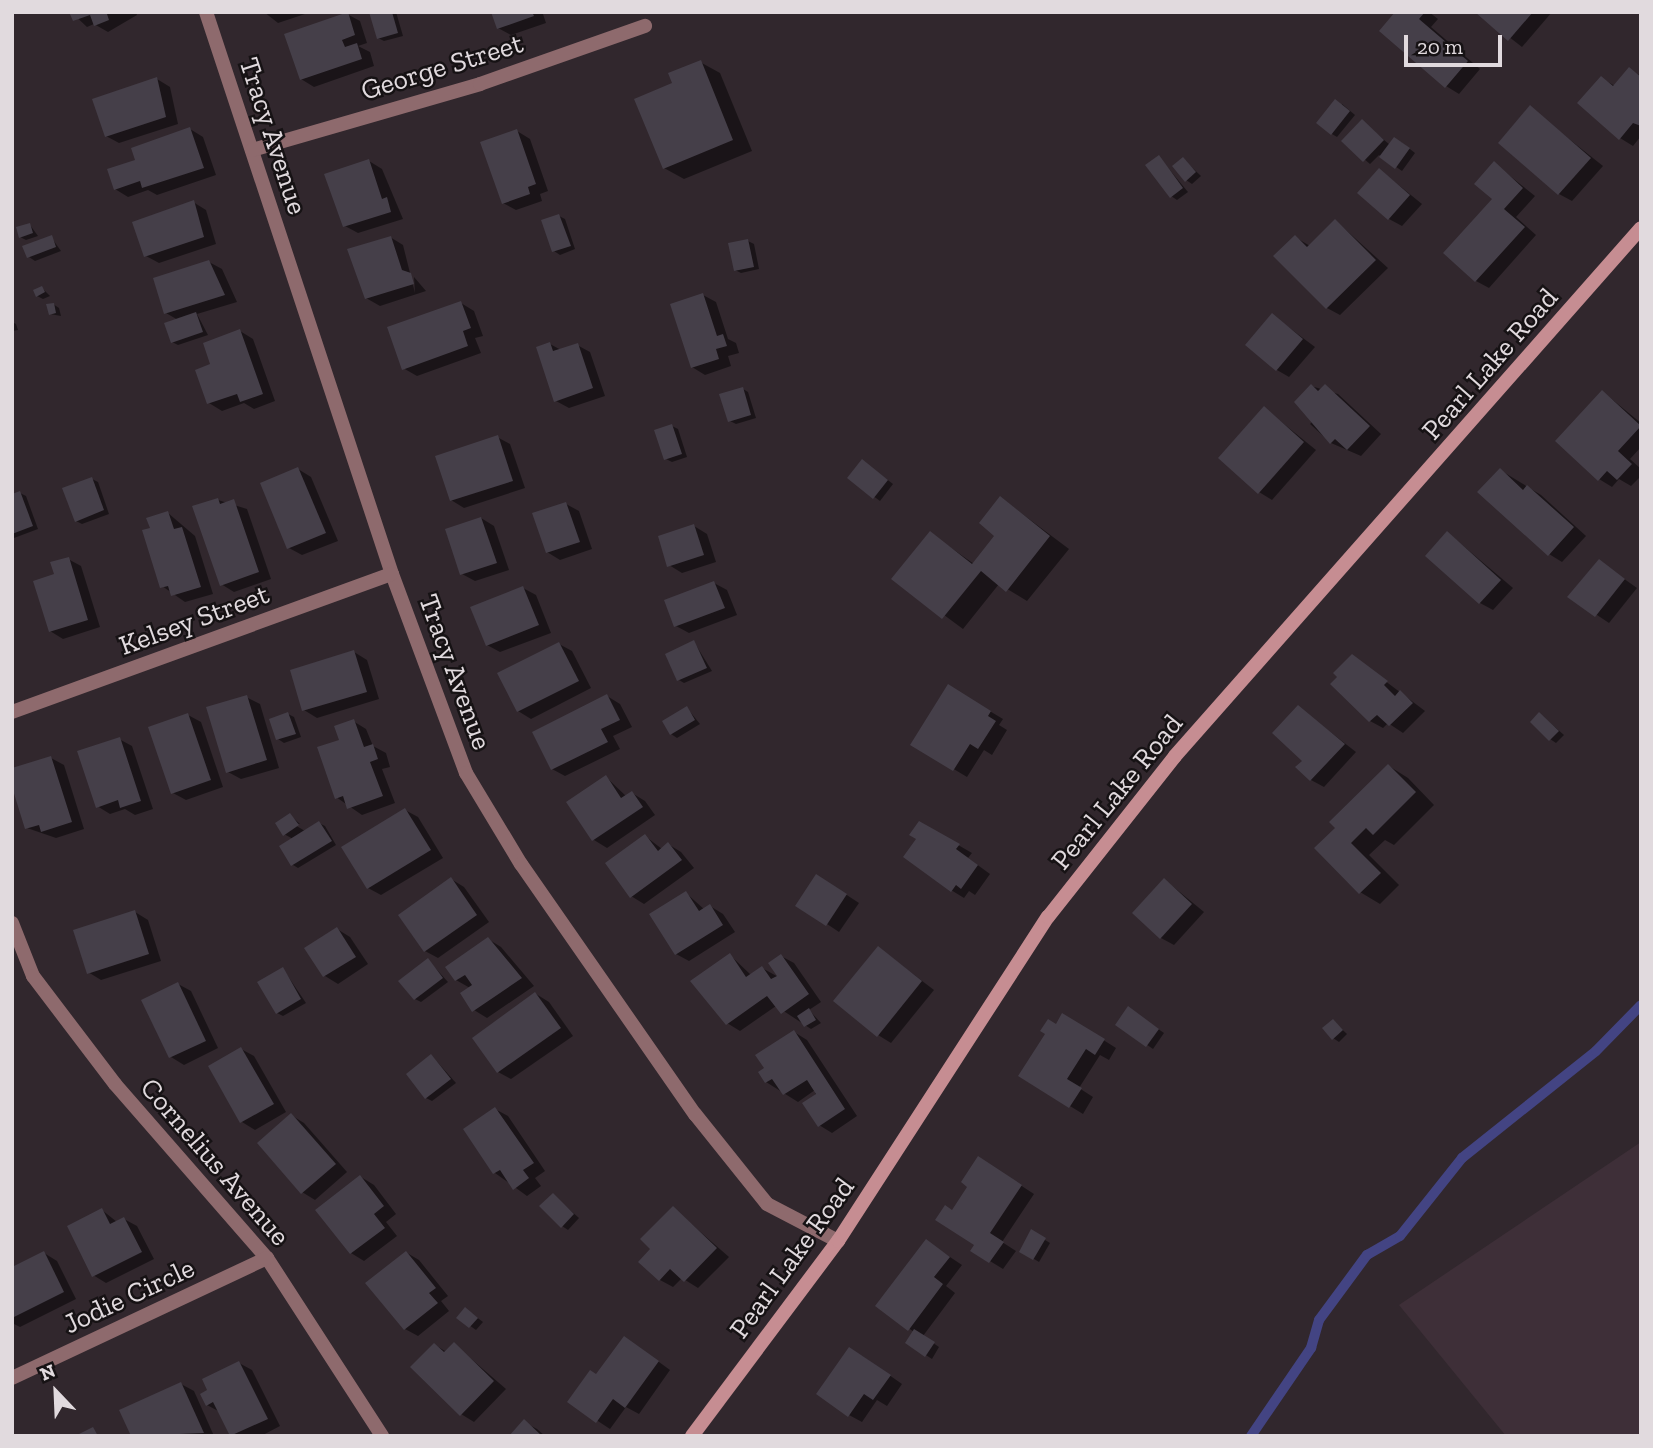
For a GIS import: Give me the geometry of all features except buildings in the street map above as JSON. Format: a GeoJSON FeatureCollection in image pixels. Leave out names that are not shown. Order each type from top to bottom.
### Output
{"type":"FeatureCollection","features":[{"type":"Feature","properties":{"kind":"main road","name":"Pearl Lake Road"},"geometry":{"type":"LineString","coordinates":[[692,1436],[838,1241],[1048,917],[1175,755],[1641,228]]}},
{"type":"Feature","properties":{"kind":"street","name":"Tracy Avenue"},"geometry":{"type":"LineString","coordinates":[[206,12],[392,574],[466,773],[522,864],[695,1114],[767,1204],[838,1241]]}},
{"type":"Feature","properties":{"kind":"street","name":"George Street"},"geometry":{"type":"LineString","coordinates":[[252,150],[480,84],[645,26]]}},
{"type":"Feature","properties":{"kind":"street","name":"Kelsey Street"},"geometry":{"type":"LineString","coordinates":[[12,712],[392,574]]}},
{"type":"Feature","properties":{"kind":"street","name":"Cornelius Avenue"},"geometry":{"type":"LineString","coordinates":[[12,923],[33,976],[115,1084],[268,1258],[382,1436]]}},
{"type":"Feature","properties":{"kind":"street","name":"Jodie Circle"},"geometry":{"type":"LineString","coordinates":[[12,1378],[268,1258]]}},
{"type":"Feature","properties":{"kind":"shaded area"},"geometry":{"type":"Polygon","coordinates":[[[1641,1142],[1641,1436],[1506,1436],[1399,1305],[1641,1142]]]}},
{"type":"Feature","properties":{"kind":"waterway"},"geometry":{"type":"LineString","coordinates":[[1251,1436],[1311,1348],[1319,1320],[1367,1255],[1400,1236],[1462,1158],[1596,1051],[1641,1005]]}}]}
